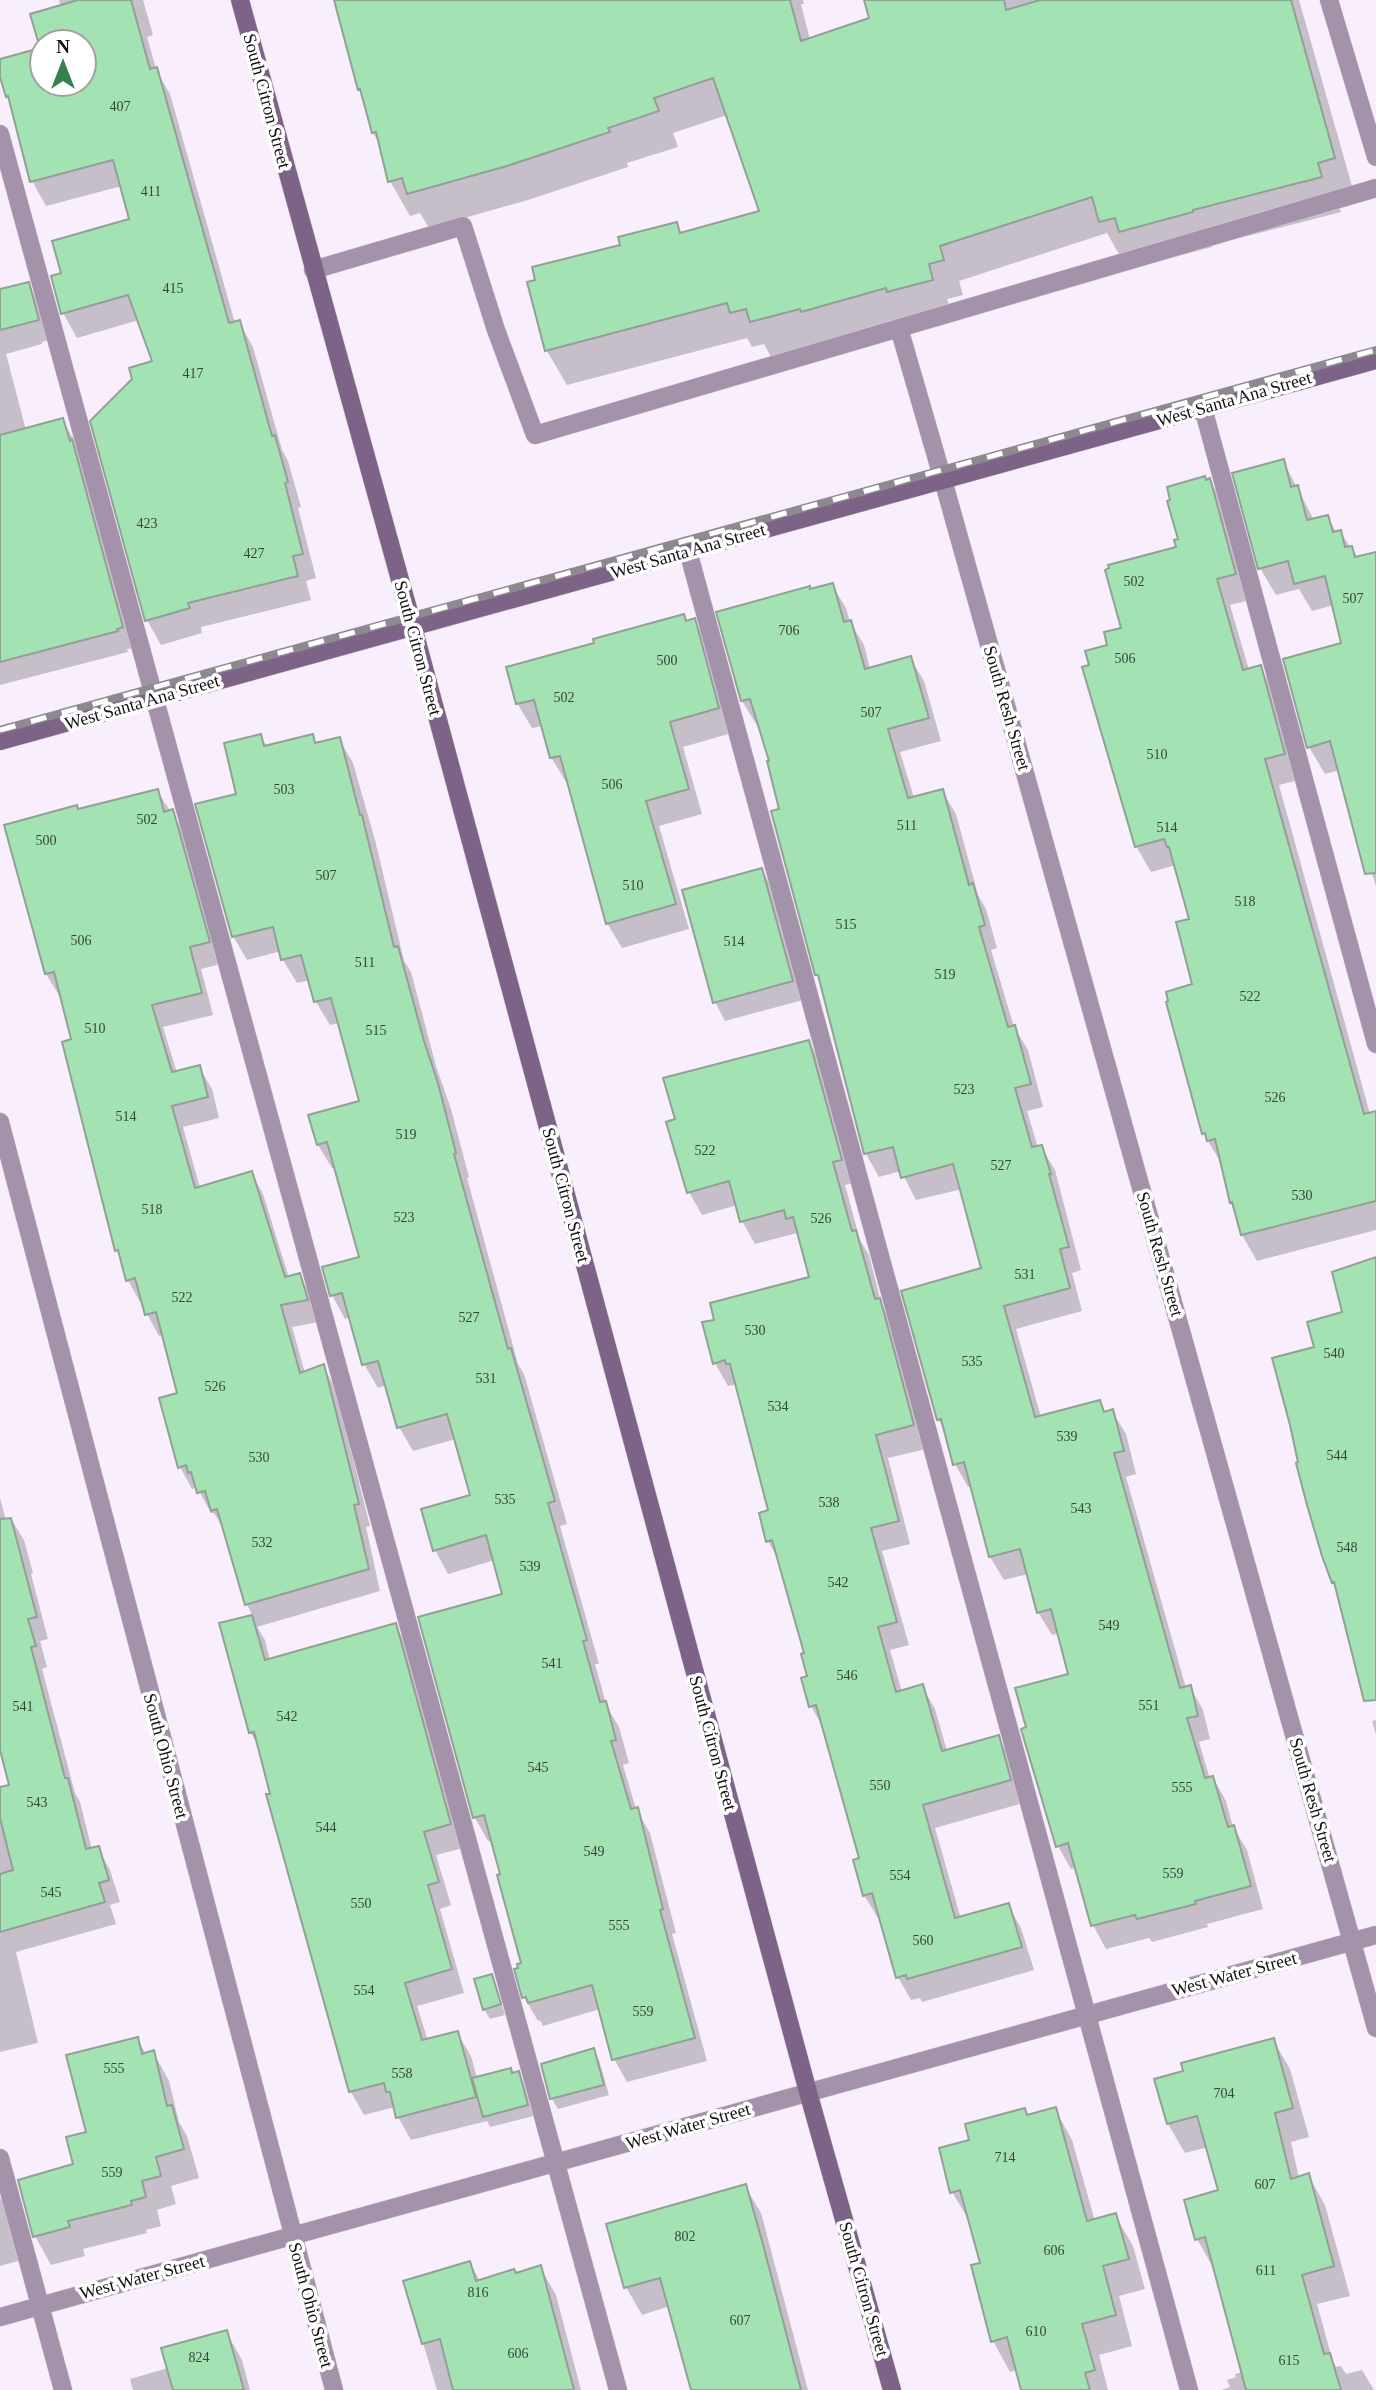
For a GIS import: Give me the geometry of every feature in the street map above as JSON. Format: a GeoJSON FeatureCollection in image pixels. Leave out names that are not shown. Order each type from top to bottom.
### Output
{"type":"FeatureCollection","features":[{"type":"Feature","properties":{"kind":"street","name":"South Citron Street"},"geometry":{"type":"LineString","coordinates":[[240,0],[413,627],[808,2092],[892,2390]]}},
{"type":"Feature","properties":{"kind":"street"},"geometry":{"type":"LineString","coordinates":[[1329,0],[1376,157]]}},
{"type":"Feature","properties":{"kind":"street"},"geometry":{"type":"LineString","coordinates":[[0,134],[618,2390]]}},
{"type":"Feature","properties":{"kind":"street"},"geometry":{"type":"LineString","coordinates":[[313,270],[463,226],[496,330],[534,435],[1376,188]]}},
{"type":"Feature","properties":{"kind":"street","name":"South Resh Street"},"geometry":{"type":"LineString","coordinates":[[898,328],[943,480],[1376,2028]]}},
{"type":"Feature","properties":{"kind":"street","name":"West Santa Ana Street"},"geometry":{"type":"LineString","coordinates":[[0,741],[1376,360]]}},
{"type":"Feature","properties":{"kind":"street"},"geometry":{"type":"LineString","coordinates":[[1203,408],[1376,1044]]}},
{"type":"Feature","properties":{"kind":"street"},"geometry":{"type":"LineString","coordinates":[[688,551],[1189,2390]]}},
{"type":"Feature","properties":{"kind":"street","name":"South Ohio Street"},"geometry":{"type":"LineString","coordinates":[[0,1122],[334,2390]]}},
{"type":"Feature","properties":{"kind":"street","name":"West Water Street"},"geometry":{"type":"LineString","coordinates":[[0,2317],[1376,1935]]}},
{"type":"Feature","properties":{"kind":"street"},"geometry":{"type":"LineString","coordinates":[[0,2158],[63,2390]]}},
{"type":"Feature","properties":{"kind":"building"},"geometry":{"type":"Polygon","coordinates":[[[78,0],[131,0],[150,69],[157,67],[229,323],[240,320],[272,436],[275,435],[303,554],[293,556],[298,576],[188,603],[190,608],[145,621],[90,421],[132,379],[129,368],[152,361],[128,295],[61,314],[51,276],[61,273],[52,241],[129,219],[113,160],[30,182],[8,96],[6,97],[0,77],[0,59],[28,51],[28,98],[98,98],[98,28],[34,28],[30,14],[78,0]]]}},
{"type":"Feature","properties":{"kind":"building"},"geometry":{"type":"Polygon","coordinates":[[[334,0],[790,0],[801,41],[869,18],[864,0],[1004,0],[1006,10],[1040,0],[1291,0],[1335,158],[1318,163],[1322,177],[1119,232],[1115,218],[1099,222],[1092,197],[940,246],[944,260],[929,264],[933,280],[887,292],[886,288],[801,312],[800,309],[750,322],[746,309],[730,313],[727,303],[545,351],[527,282],[535,280],[532,267],[620,245],[618,237],[677,222],[680,233],[759,211],[713,78],[654,98],[659,111],[608,128],[610,132],[507,166],[407,194],[402,178],[388,182],[376,132],[372,133],[360,89],[358,90],[334,0]]]}},
{"type":"Feature","properties":{"kind":"building"},"geometry":{"type":"Polygon","coordinates":[[[29,282],[39,320],[0,330],[0,289],[29,282]]]}},
{"type":"Feature","properties":{"kind":"building"},"geometry":{"type":"Polygon","coordinates":[[[63,418],[70,441],[72,439],[123,627],[117,629],[118,631],[0,662],[0,435],[63,418]]]}},
{"type":"Feature","properties":{"kind":"building"},"geometry":{"type":"Polygon","coordinates":[[[1284,459],[1291,487],[1298,485],[1307,520],[1328,515],[1333,532],[1341,530],[1345,547],[1352,546],[1355,557],[1376,552],[1376,873],[1365,874],[1330,741],[1307,748],[1283,659],[1341,643],[1325,576],[1294,584],[1288,561],[1258,569],[1232,473],[1284,459]]]}},
{"type":"Feature","properties":{"kind":"building"},"geometry":{"type":"Polygon","coordinates":[[[1205,476],[1206,480],[1210,478],[1236,574],[1217,579],[1243,670],[1261,665],[1285,754],[1265,759],[1364,1114],[1376,1111],[1376,1201],[1241,1235],[1232,1202],[1230,1203],[1215,1139],[1207,1141],[1205,1133],[1202,1134],[1166,1002],[1166,992],[1192,984],[1176,922],[1189,919],[1169,847],[1164,839],[1135,847],[1082,667],[1089,665],[1085,651],[1107,645],[1104,632],[1121,628],[1105,570],[1109,568],[1108,565],[1176,547],[1174,540],[1178,539],[1167,501],[1170,500],[1167,487],[1205,476]]]}},
{"type":"Feature","properties":{"kind":"building"},"geometry":{"type":"Polygon","coordinates":[[[833,583],[844,622],[851,620],[865,669],[911,656],[929,718],[888,729],[908,798],[943,789],[969,885],[973,883],[985,925],[979,927],[1008,1027],[1015,1025],[1031,1084],[1015,1088],[1032,1147],[1042,1145],[1051,1174],[1069,1247],[1060,1249],[1070,1288],[1004,1306],[1035,1417],[1100,1400],[1104,1412],[1113,1409],[1124,1451],[1114,1453],[1180,1688],[1191,1685],[1198,1716],[1187,1718],[1205,1778],[1213,1776],[1228,1827],[1234,1825],[1251,1886],[1137,1919],[1135,1915],[1091,1926],[1068,1843],[1056,1847],[1021,1729],[1026,1727],[1015,1688],[1068,1674],[1051,1609],[1037,1613],[1020,1549],[989,1557],[964,1462],[953,1465],[941,1419],[937,1420],[901,1291],[981,1268],[953,1164],[901,1178],[893,1147],[864,1154],[818,975],[815,975],[771,811],[779,809],[769,761],[750,699],[741,701],[716,612],[810,586],[810,589],[833,583]]]}},
{"type":"Feature","properties":{"kind":"building"},"geometry":{"type":"Polygon","coordinates":[[[684,614],[686,621],[695,618],[719,708],[670,722],[689,789],[646,801],[676,904],[606,924],[560,756],[550,758],[534,700],[516,704],[506,667],[594,643],[593,639],[684,614]]]}},
{"type":"Feature","properties":{"kind":"building"},"geometry":{"type":"Polygon","coordinates":[[[261,734],[264,746],[313,734],[315,743],[340,737],[394,947],[398,946],[438,1083],[456,1153],[454,1154],[508,1349],[511,1348],[555,1501],[548,1503],[587,1640],[583,1641],[600,1702],[606,1701],[616,1740],[611,1741],[631,1809],[638,1807],[663,1909],[660,1910],[695,2038],[612,2060],[592,1985],[528,2003],[526,1997],[522,1998],[514,1969],[521,1963],[484,1815],[473,1818],[418,1617],[502,1594],[486,1535],[433,1551],[421,1509],[470,1495],[447,1414],[397,1428],[378,1361],[362,1365],[342,1293],[330,1296],[322,1267],[359,1257],[327,1142],[317,1145],[308,1115],[359,1101],[331,998],[314,1002],[301,955],[281,960],[273,927],[232,937],[195,804],[236,794],[224,743],[261,734]]]}},
{"type":"Feature","properties":{"kind":"building"},"geometry":{"type":"Polygon","coordinates":[[[158,789],[164,812],[173,809],[210,942],[190,947],[202,993],[152,1005],[172,1072],[200,1065],[208,1097],[172,1106],[195,1188],[252,1171],[285,1277],[300,1273],[308,1300],[281,1305],[300,1373],[324,1364],[359,1504],[354,1505],[369,1569],[245,1605],[217,1509],[211,1511],[205,1491],[197,1493],[186,1465],[178,1468],[159,1398],[177,1393],[156,1312],[145,1315],[135,1278],[126,1281],[118,1250],[115,1251],[62,1042],[71,1039],[54,972],[45,974],[4,825],[77,805],[78,809],[158,789]]]}},
{"type":"Feature","properties":{"kind":"building"},"geometry":{"type":"Polygon","coordinates":[[[762,868],[793,981],[713,1003],[682,890],[762,868]]]}},
{"type":"Feature","properties":{"kind":"building"},"geometry":{"type":"Polygon","coordinates":[[[809,1040],[842,1160],[833,1162],[875,1299],[880,1298],[914,1425],[876,1435],[899,1521],[871,1528],[897,1622],[878,1627],[896,1692],[923,1684],[942,1751],[999,1735],[1011,1780],[923,1805],[955,1918],[1009,1903],[1022,1947],[907,1979],[906,1975],[896,1978],[872,1893],[863,1896],[853,1860],[859,1858],[816,1705],[809,1707],[801,1678],[807,1676],[801,1654],[804,1653],[772,1540],[766,1542],[759,1513],[768,1510],[730,1364],[726,1364],[725,1360],[713,1364],[702,1322],[714,1320],[710,1303],[809,1277],[793,1217],[786,1219],[784,1210],[740,1222],[729,1181],[687,1193],[666,1122],[675,1119],[663,1078],[809,1040]]]}},
{"type":"Feature","properties":{"kind":"building"},"geometry":{"type":"Polygon","coordinates":[[[1376,1257],[1376,1700],[1364,1701],[1334,1582],[1332,1583],[1322,1556],[1307,1505],[1272,1358],[1314,1347],[1307,1322],[1342,1312],[1332,1272],[1376,1257]]]}},
{"type":"Feature","properties":{"kind":"building"},"geometry":{"type":"Polygon","coordinates":[[[11,1518],[37,1617],[28,1619],[36,1646],[31,1647],[65,1778],[68,1778],[86,1849],[99,1846],[109,1880],[99,1883],[105,1902],[0,1932],[0,1874],[13,1870],[0,1818],[0,1787],[9,1785],[0,1750],[0,1519],[11,1518]]]}},
{"type":"Feature","properties":{"kind":"building"},"geometry":{"type":"Polygon","coordinates":[[[252,1615],[265,1660],[396,1623],[451,1824],[424,1832],[439,1882],[428,1885],[452,1969],[405,1983],[422,2040],[458,2031],[476,2097],[396,2118],[390,2092],[386,2092],[384,2083],[349,2092],[266,1794],[270,1794],[254,1732],[249,1733],[219,1623],[252,1615]]]}},
{"type":"Feature","properties":{"kind":"building"},"geometry":{"type":"Polygon","coordinates":[[[492,1974],[501,2004],[483,2010],[474,1979],[492,1974]]]}},
{"type":"Feature","properties":{"kind":"building"},"geometry":{"type":"Polygon","coordinates":[[[138,2037],[142,2054],[154,2050],[167,2106],[172,2105],[184,2149],[156,2157],[161,2176],[142,2181],[146,2197],[131,2201],[132,2205],[68,2221],[70,2227],[33,2237],[18,2180],[73,2164],[66,2137],[86,2132],[66,2055],[138,2037]]]}},
{"type":"Feature","properties":{"kind":"building"},"geometry":{"type":"Polygon","coordinates":[[[1274,2038],[1293,2108],[1275,2113],[1291,2179],[1309,2173],[1334,2266],[1302,2275],[1324,2354],[1330,2353],[1341,2390],[1246,2390],[1205,2237],[1195,2240],[1184,2200],[1218,2190],[1197,2116],[1167,2124],[1154,2079],[1183,2071],[1181,2063],[1274,2038]]]}},
{"type":"Feature","properties":{"kind":"building"},"geometry":{"type":"Polygon","coordinates":[[[594,2048],[604,2085],[550,2099],[541,2064],[594,2048]]]}},
{"type":"Feature","properties":{"kind":"building"},"geometry":{"type":"Polygon","coordinates":[[[511,2068],[512,2073],[519,2071],[528,2105],[483,2117],[472,2078],[511,2068]]]}},
{"type":"Feature","properties":{"kind":"building"},"geometry":{"type":"Polygon","coordinates":[[[1056,2107],[1087,2221],[1116,2213],[1129,2259],[1103,2266],[1116,2315],[1082,2324],[1095,2370],[1085,2373],[1090,2390],[1021,2390],[1007,2337],[991,2342],[971,2265],[980,2263],[960,2190],[950,2193],[939,2148],[969,2140],[965,2124],[1025,2108],[1027,2115],[1056,2107]]]}},
{"type":"Feature","properties":{"kind":"building"},"geometry":{"type":"Polygon","coordinates":[[[746,2184],[801,2390],[691,2390],[660,2278],[624,2288],[606,2224],[746,2184]]]}},
{"type":"Feature","properties":{"kind":"building"},"geometry":{"type":"Polygon","coordinates":[[[470,2261],[476,2281],[514,2269],[516,2273],[541,2265],[574,2390],[453,2390],[440,2339],[422,2344],[403,2281],[470,2261]]]}},
{"type":"Feature","properties":{"kind":"building"},"geometry":{"type":"Polygon","coordinates":[[[227,2330],[244,2390],[173,2390],[161,2348],[227,2330]]]}},
{"type":"Feature","properties":{"kind":"railway"},"geometry":{"type":"LineString","coordinates":[[0,730],[1376,350]]}}]}
